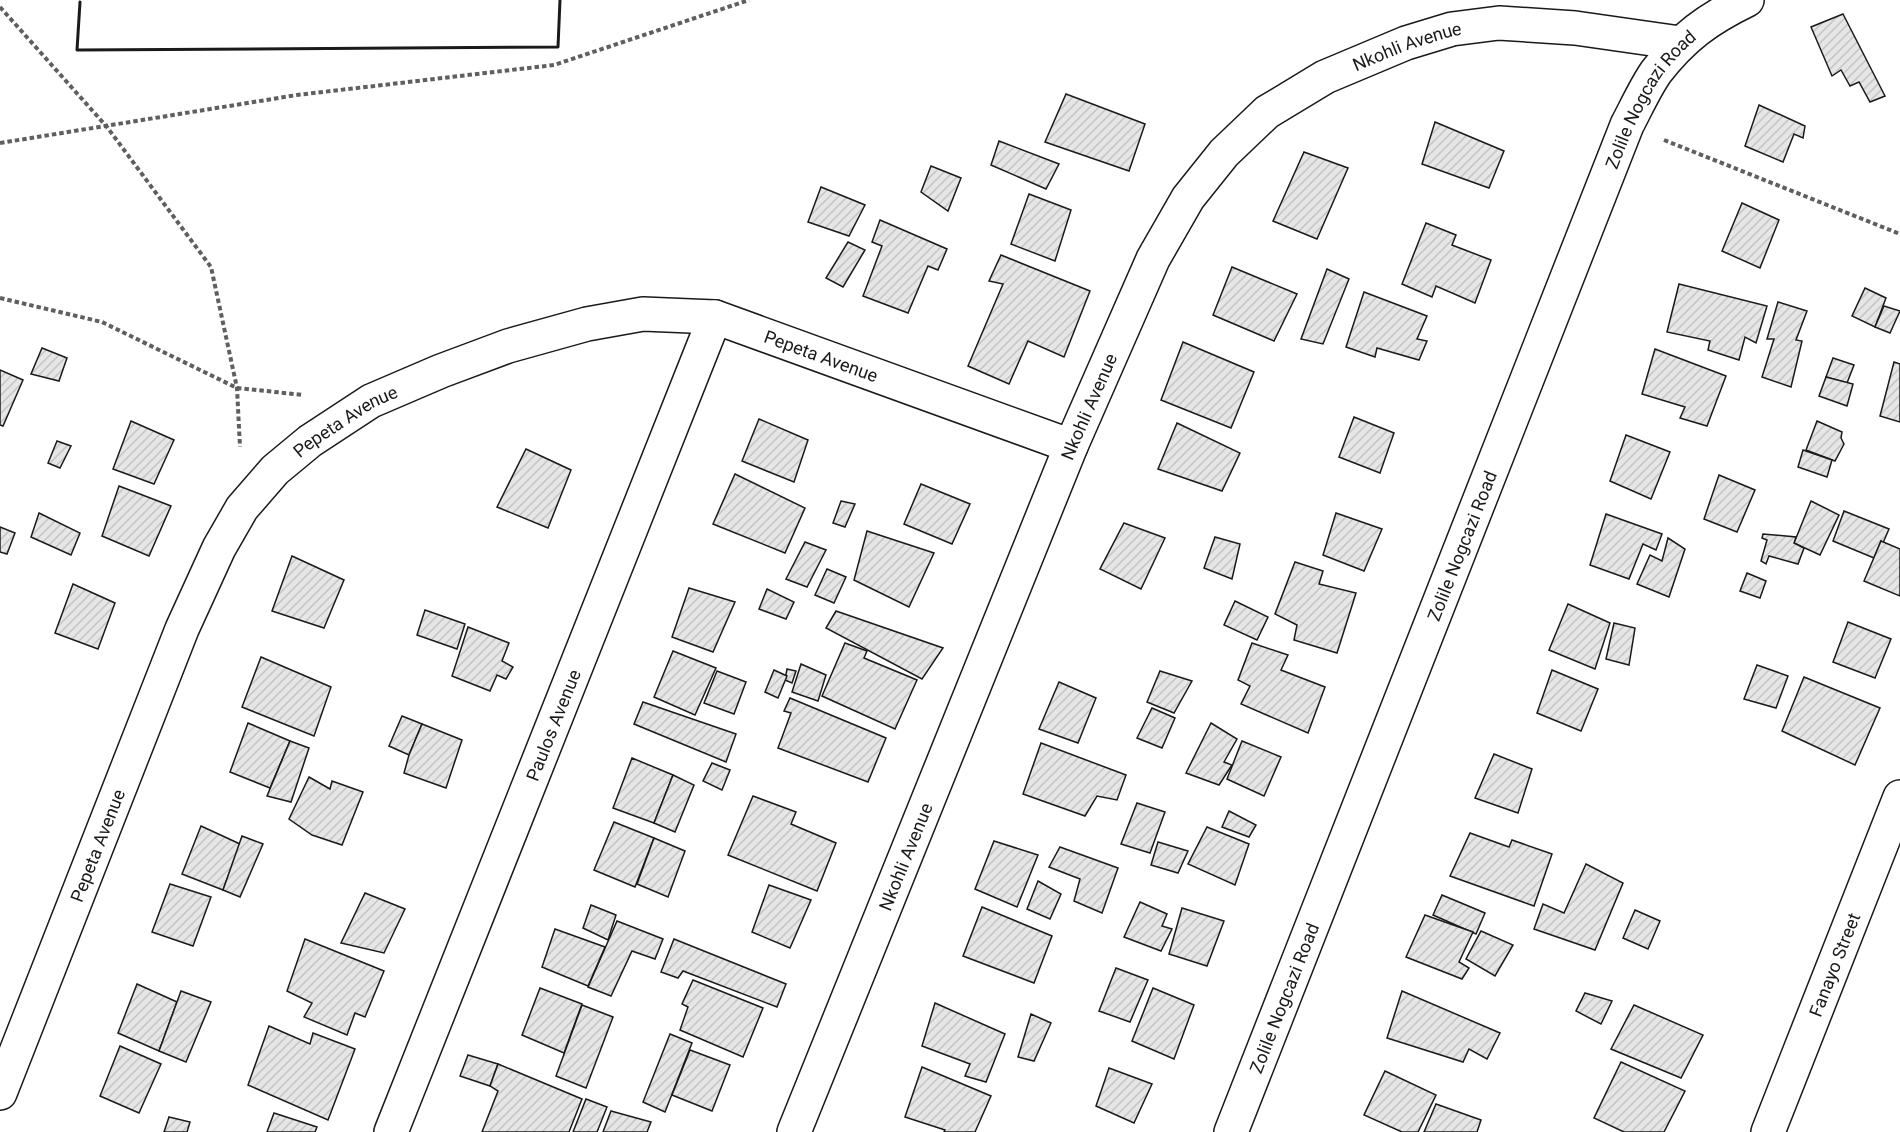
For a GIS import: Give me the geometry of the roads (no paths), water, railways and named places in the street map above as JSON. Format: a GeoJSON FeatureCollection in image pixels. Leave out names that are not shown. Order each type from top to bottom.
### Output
{"type":"FeatureCollection","features":[{"type":"Feature","properties":{"kind":"street","name":"Zolile Nogcazi Road"},"geometry":{"type":"LineString","coordinates":[[1231,1132],[1627,125],[1655,74],[1680,43],[1725,11],[1747,0]]}},
{"type":"Feature","properties":{"kind":"street","name":"Nkohli Avenue"},"geometry":{"type":"LineString","coordinates":[[795,1132],[1071,446],[1153,259],[1188,198],[1224,153],[1267,112],[1325,77],[1406,43],[1452,29],[1499,23],[1575,28],[1680,43]]}},
{"type":"Feature","properties":{"kind":"street","name":"Pepeta Avenue"},"geometry":{"type":"LineString","coordinates":[[0,1093],[182,629],[219,548],[242,508],[275,470],[310,441],[371,401],[507,346],[587,324],[643,314],[715,317],[1071,446]]}},
{"type":"Feature","properties":{"kind":"street","name":"Paulos Avenue"},"geometry":{"type":"LineString","coordinates":[[391,1132],[715,317]]}},
{"type":"Feature","properties":{"kind":"street","name":"Fanayo Street"},"geometry":{"type":"LineString","coordinates":[[1768,1132],[1900,797]]}}]}
